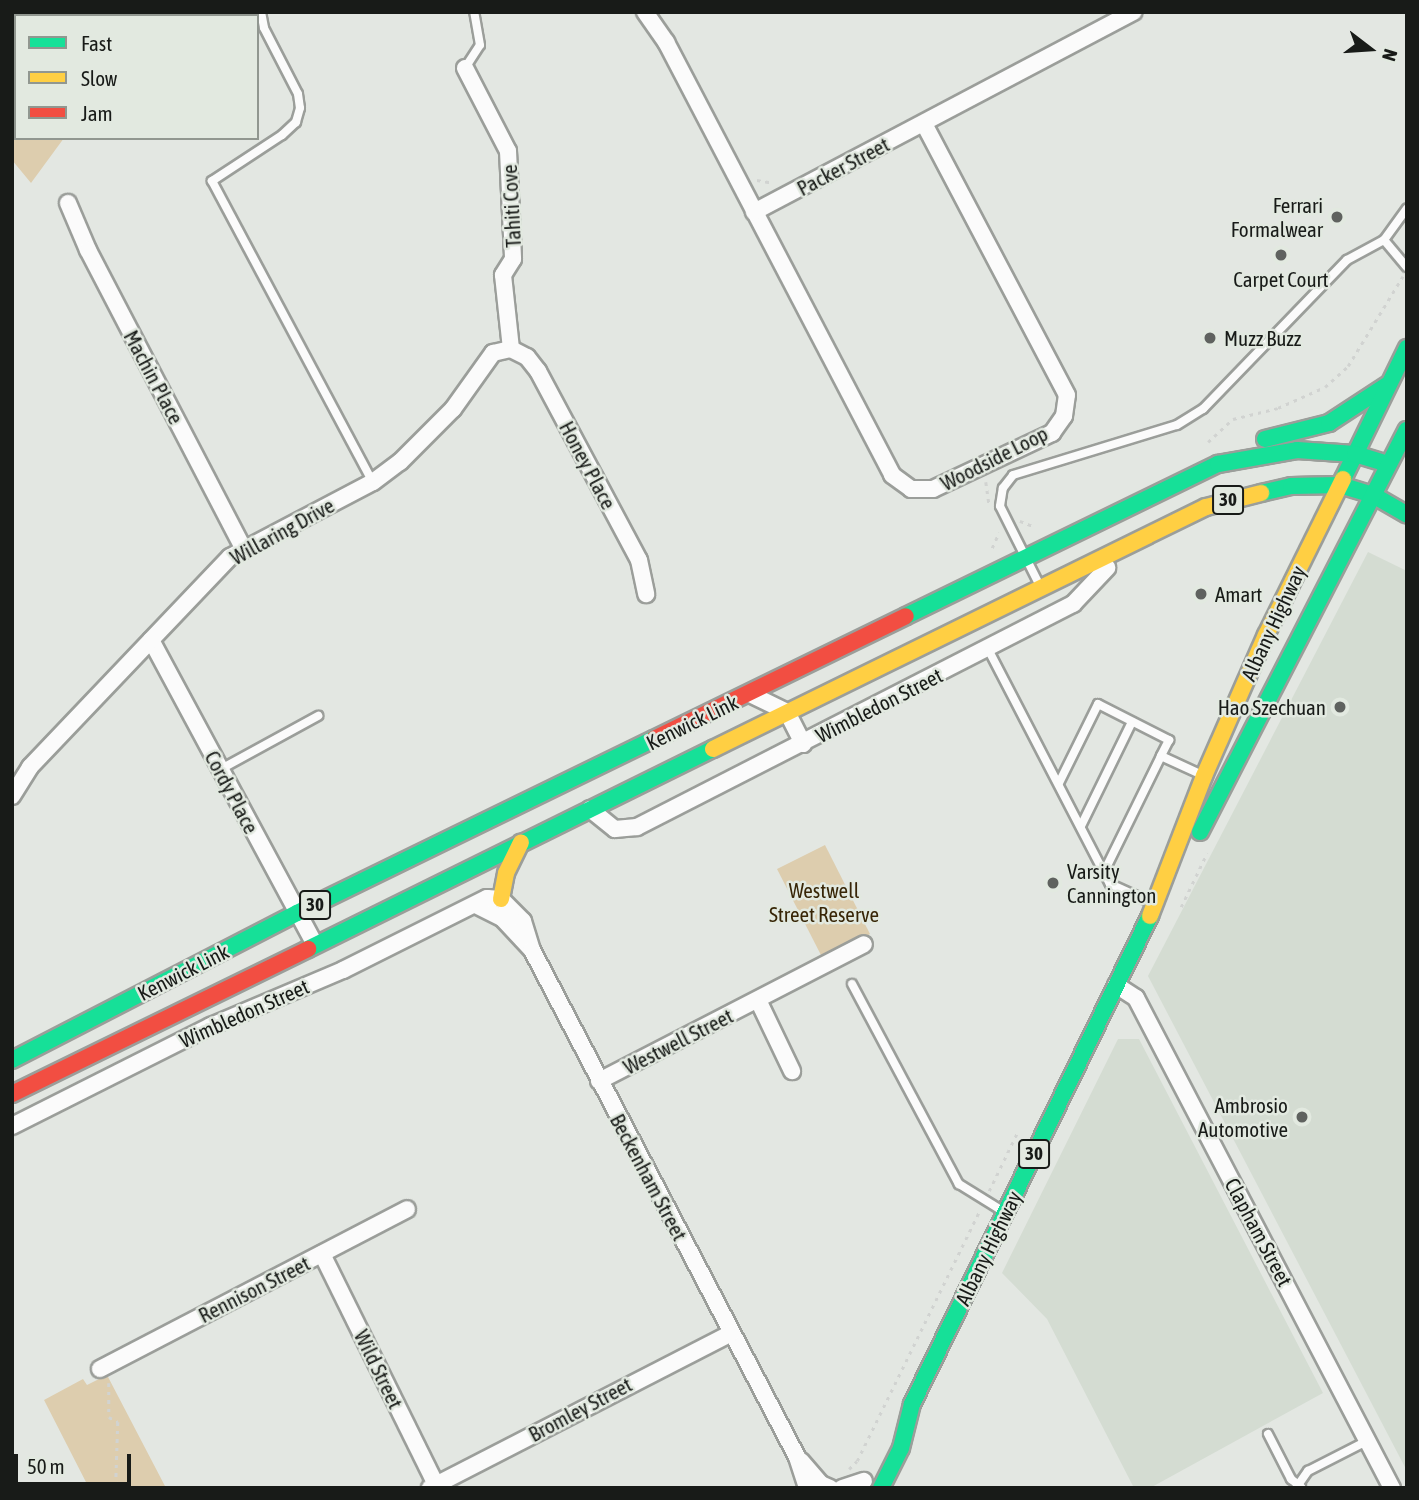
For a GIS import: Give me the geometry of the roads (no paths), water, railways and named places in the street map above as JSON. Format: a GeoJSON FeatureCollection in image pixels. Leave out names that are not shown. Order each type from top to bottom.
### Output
{"type":"FeatureCollection","features":[{"type":"Feature","properties":{"kind":"main road","name":"Albany Highway"},"geometry":{"type":"LineString","coordinates":[[885,1440],[912,1404],[1156,904],[1204,776],[1266,635],[1407,348]]}},
{"type":"Feature","properties":{"kind":"main road"},"geometry":{"type":"LineString","coordinates":[[1218,464],[1265,439],[1329,423],[1390,383]]}},
{"type":"Feature","properties":{"kind":"main road","name":"Albany Highway"},"geometry":{"type":"LineString","coordinates":[[1156,904],[1191,851],[1407,430]]}},
{"type":"Feature","properties":{"kind":"main road","name":"Kenwick Link"},"geometry":{"type":"LineString","coordinates":[[12,1059],[297,913],[750,694],[1023,556],[1218,464],[1297,450],[1355,454],[1388,464],[1407,474]]}},
{"type":"Feature","properties":{"kind":"main road","name":"Kenwick Link"},"geometry":{"type":"LineString","coordinates":[[12,1094],[314,943],[1206,507],[1260,491],[1340,485],[1373,495],[1407,515]]}},
{"type":"Feature","properties":{"kind":"main road"},"geometry":{"type":"LineString","coordinates":[[501,899],[521,842]]}},
{"type":"Feature","properties":{"kind":"main road","name":"Albany Highway"},"geometry":{"type":"LineString","coordinates":[[881,1488],[901,1448],[912,1404]]}},
{"type":"Feature","properties":{"kind":"main road"},"geometry":{"type":"LineString","coordinates":[[863,1484],[875,1460]]}},
{"type":"Feature","properties":{"kind":"street"},"geometry":{"type":"LineString","coordinates":[[646,12],[754,212]]}},
{"type":"Feature","properties":{"kind":"street","name":"Packer Street"},"geometry":{"type":"LineString","coordinates":[[754,212],[1134,12]]}},
{"type":"Feature","properties":{"kind":"street","name":"Tahiti Cove"},"geometry":{"type":"LineString","coordinates":[[465,68],[508,151],[513,259],[503,275],[511,349]]}},
{"type":"Feature","properties":{"kind":"street","name":"Woodside Loop"},"geometry":{"type":"LineString","coordinates":[[754,212],[892,475],[911,489],[933,489],[1052,433],[1064,416],[1067,395],[923,124]]}},
{"type":"Feature","properties":{"kind":"street","name":"Machin Place"},"geometry":{"type":"LineString","coordinates":[[68,203],[88,250],[244,550]]}},
{"type":"Feature","properties":{"kind":"street","name":"Willaring Drive"},"geometry":{"type":"LineString","coordinates":[[12,796],[30,767],[229,557],[373,482],[430,434],[494,353],[511,349]]}},
{"type":"Feature","properties":{"kind":"street","name":"Honey Place"},"geometry":{"type":"LineString","coordinates":[[511,349],[527,357],[538,371],[639,560],[646,594]]}},
{"type":"Feature","properties":{"kind":"street","name":"Wimbledon Street"},"geometry":{"type":"LineString","coordinates":[[590,809],[615,829],[631,829],[803,744],[1073,604],[1098,573],[1136,551],[1152,533]]}},
{"type":"Feature","properties":{"kind":"street","name":"Cordy Place"},"geometry":{"type":"LineString","coordinates":[[151,640],[314,943]]}},
{"type":"Feature","properties":{"kind":"street"},"geometry":{"type":"LineString","coordinates":[[750,694],[787,712],[803,744]]}},
{"type":"Feature","properties":{"kind":"street","name":"Wimbledon Street"},"geometry":{"type":"LineString","coordinates":[[12,1126],[211,1026],[478,906],[487,898],[501,899]]}},
{"type":"Feature","properties":{"kind":"street","name":"Beckenham Street"},"geometry":{"type":"LineString","coordinates":[[501,899],[519,914],[532,950],[599,1082],[797,1457],[807,1488]]}},
{"type":"Feature","properties":{"kind":"street"},"geometry":{"type":"LineString","coordinates":[[478,906],[503,919],[532,950]]}},
{"type":"Feature","properties":{"kind":"street","name":"Westwell Street"},"geometry":{"type":"LineString","coordinates":[[599,1082],[864,944]]}},
{"type":"Feature","properties":{"kind":"street","name":"Clapham Street"},"geometry":{"type":"LineString","coordinates":[[1116,985],[1136,998],[1392,1488]]}},
{"type":"Feature","properties":{"kind":"street","name":"Westwell Street"},"geometry":{"type":"LineString","coordinates":[[758,1000],[792,1071]]}},
{"type":"Feature","properties":{"kind":"street","name":"Rennison Street"},"geometry":{"type":"LineString","coordinates":[[103,1373],[407,1209]]}},
{"type":"Feature","properties":{"kind":"street","name":"Wild Street"},"geometry":{"type":"LineString","coordinates":[[322,1254],[433,1486]]}},
{"type":"Feature","properties":{"kind":"street","name":"Bromley Street"},"geometry":{"type":"LineString","coordinates":[[433,1486],[731,1334]]}},
{"type":"Feature","properties":{"kind":"street","name":"Beckenham Street"},"geometry":{"type":"LineString","coordinates":[[797,1457],[821,1484],[837,1484]]}},
{"type":"Feature","properties":{"kind":"street"},"geometry":{"type":"LineString","coordinates":[[837,1484],[863,1484]]}},
{"type":"Feature","properties":{"kind":"lane"},"geometry":{"type":"LineString","coordinates":[[261,12],[264,28],[298,94],[300,108],[296,121],[282,135],[212,181],[373,482]]}},
{"type":"Feature","properties":{"kind":"lane"},"geometry":{"type":"LineString","coordinates":[[465,68],[480,46],[474,12]]}},
{"type":"Feature","properties":{"kind":"lane"},"geometry":{"type":"LineString","coordinates":[[1040,587],[1000,506],[1003,488],[1013,475],[1177,425],[1203,409],[1347,260],[1384,240],[1407,208]]}},
{"type":"Feature","properties":{"kind":"lane"},"geometry":{"type":"LineString","coordinates":[[1384,240],[1407,267]]}},
{"type":"Feature","properties":{"kind":"lane"},"geometry":{"type":"LineString","coordinates":[[988,649],[1110,884],[1156,904]]}},
{"type":"Feature","properties":{"kind":"lane"},"geometry":{"type":"LineString","coordinates":[[1059,783],[1098,704],[1168,740],[1104,872]]}},
{"type":"Feature","properties":{"kind":"lane"},"geometry":{"type":"LineString","coordinates":[[221,769],[318,716]]}},
{"type":"Feature","properties":{"kind":"lane"},"geometry":{"type":"LineString","coordinates":[[1081,826],[1132,722]]}},
{"type":"Feature","properties":{"kind":"lane"},"geometry":{"type":"LineString","coordinates":[[1161,756],[1204,776]]}},
{"type":"Feature","properties":{"kind":"lane"},"geometry":{"type":"LineString","coordinates":[[852,984],[959,1184],[984,1202],[1005,1212]]}},
{"type":"Feature","properties":{"kind":"lane"},"geometry":{"type":"LineString","coordinates":[[1268,1434],[1298,1487],[1308,1471],[1367,1441]]}},
{"type":"Feature","properties":{"kind":"place","name":"Ferrari Formalwear"},"geometry":{"type":"Point","coordinates":[1337,217]}},
{"type":"Feature","properties":{"kind":"place","name":"Carpet Court"},"geometry":{"type":"Point","coordinates":[1281,255]}},
{"type":"Feature","properties":{"kind":"place","name":"Muzz Buzz"},"geometry":{"type":"Point","coordinates":[1210,338]}},
{"type":"Feature","properties":{"kind":"place","name":"Amart"},"geometry":{"type":"Point","coordinates":[1201,594]}},
{"type":"Feature","properties":{"kind":"place","name":"Hao Szechuan"},"geometry":{"type":"Point","coordinates":[1340,707]}},
{"type":"Feature","properties":{"kind":"place","name":"Varsity Cannington"},"geometry":{"type":"Point","coordinates":[1053,883]}},
{"type":"Feature","properties":{"kind":"place","name":"Ambrosio Automotive"},"geometry":{"type":"Point","coordinates":[1302,1117]}},
{"type":"Feature","properties":{"kind":"park label","name":"Westwell Street Reserve"},"geometry":{"type":"Point","coordinates":[824,902]}}]}
